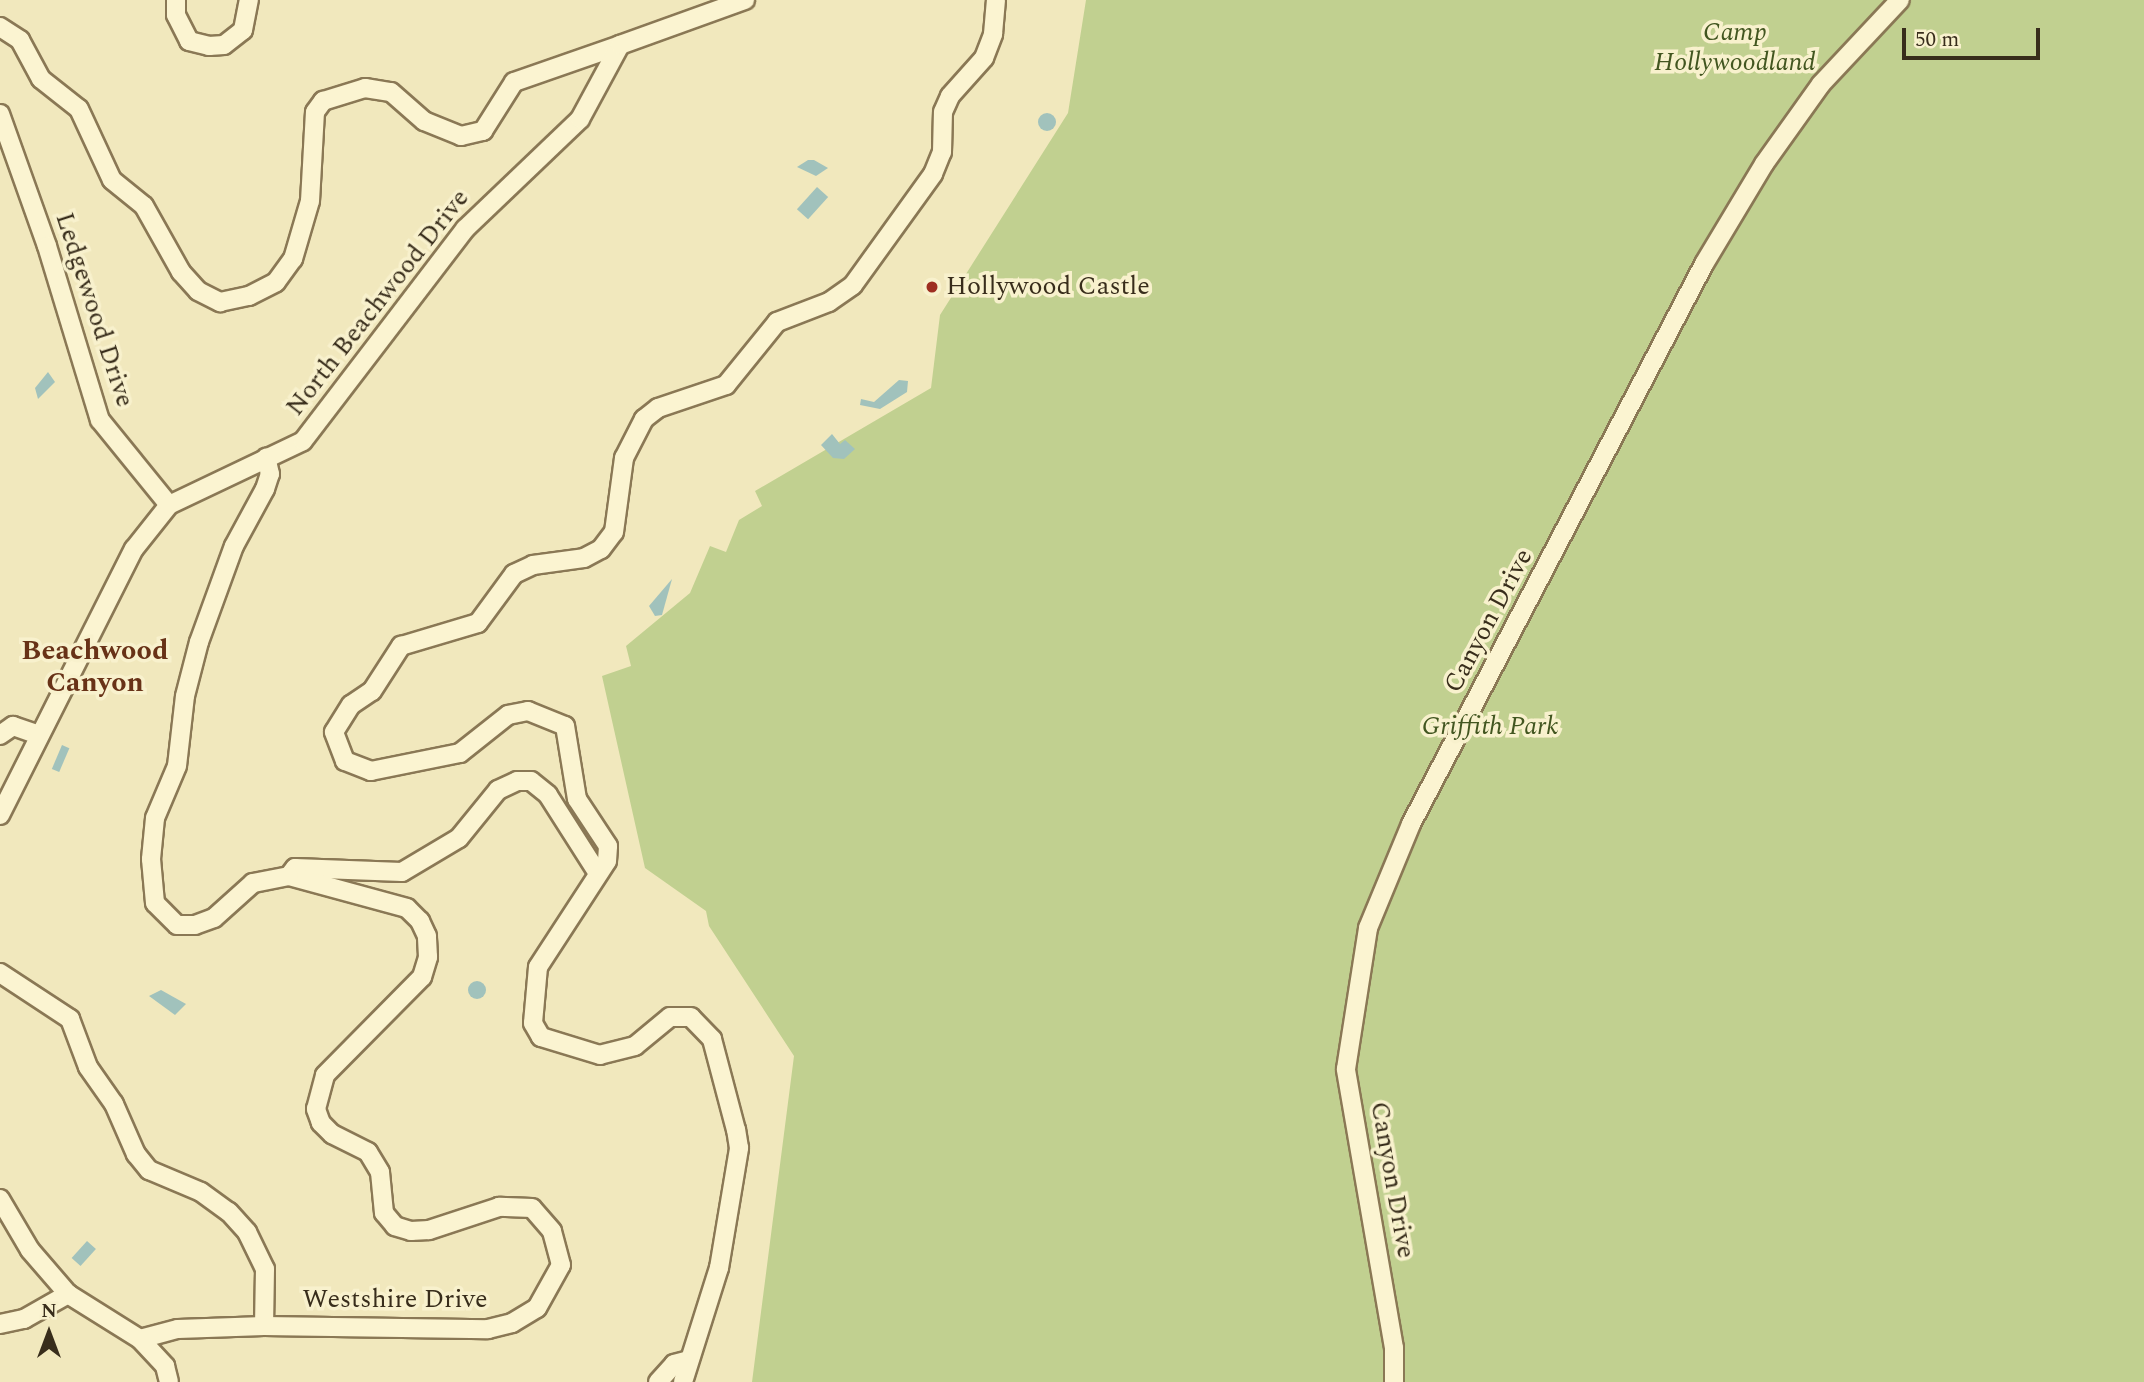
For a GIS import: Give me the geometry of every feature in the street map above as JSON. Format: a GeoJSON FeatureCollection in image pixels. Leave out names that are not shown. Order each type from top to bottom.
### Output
{"type":"FeatureCollection","features":[{"type":"Feature","properties":{"kind":"street"},"geometry":{"type":"LineString","coordinates":[[176,0],[176,15],[189,41],[209,46],[224,45],[243,30],[249,0]]}},
{"type":"Feature","properties":{"kind":"street"},"geometry":{"type":"LineString","coordinates":[[0,27],[20,40],[41,79],[79,108],[111,180],[144,206],[161,229],[181,272],[198,290],[220,302],[248,296],[276,282],[293,259],[310,201],[315,112],[323,101],[365,88],[391,92],[424,121],[461,136],[483,131],[514,82],[745,0]]}},
{"type":"Feature","properties":{"kind":"street"},"geometry":{"type":"LineString","coordinates":[[683,1382],[719,1268],[739,1148],[728,1088],[712,1039],[691,1017],[670,1017],[635,1046],[600,1055],[541,1037],[533,1023],[538,967],[597,872],[607,861],[608,846],[578,799],[565,726],[550,717],[528,711],[508,715],[460,753],[371,771],[353,768],[338,750],[334,732],[341,716],[372,691],[401,646],[478,623],[514,574],[533,565],[584,558],[601,549],[614,533],[624,458],[644,419],[658,408],[726,385],[777,322],[829,302],[853,285],[933,173],[942,152],[943,112],[950,96],[984,58],[993,34],[996,0]]}},
{"type":"Feature","properties":{"kind":"street","name":"Canyon Drive"},"geometry":{"type":"LineString","coordinates":[[1394,1382],[1394,1348],[1346,1069],[1368,929],[1411,824],[1704,264],[1764,164],[1821,84],[1900,0]]}},
{"type":"Feature","properties":{"kind":"street","name":"North Beachwood Drive"},"geometry":{"type":"LineString","coordinates":[[0,815],[134,549],[169,505],[303,441],[465,229],[580,119],[621,45]]}},
{"type":"Feature","properties":{"kind":"street","name":"Ledgewood Drive"},"geometry":{"type":"LineString","coordinates":[[0,114],[47,246],[100,420],[169,505]]}},
{"type":"Feature","properties":{"kind":"street","name":"Westshire Drive"},"geometry":{"type":"LineString","coordinates":[[140,1339],[178,1329],[264,1326],[488,1329],[512,1323],[537,1308],[561,1265],[552,1231],[532,1208],[499,1207],[411,1231],[395,1226],[384,1213],[375,1162],[360,1145],[332,1134],[321,1123],[316,1110],[318,1091],[325,1075],[365,1032],[413,990],[428,957],[427,936],[420,920],[407,908],[289,876],[253,883],[214,918],[177,925],[155,903],[151,859],[155,818],[177,766],[185,696],[199,642],[234,546],[265,489],[270,474],[266,457]]}},
{"type":"Feature","properties":{"kind":"street"},"geometry":{"type":"LineString","coordinates":[[0,735],[13,726],[39,735]]}},
{"type":"Feature","properties":{"kind":"street"},"geometry":{"type":"LineString","coordinates":[[289,876],[295,868],[402,872],[425,862],[459,838],[498,790],[517,781],[531,781],[548,795],[597,872]]}},
{"type":"Feature","properties":{"kind":"street"},"geometry":{"type":"LineString","coordinates":[[0,973],[70,1019],[88,1067],[119,1112],[136,1154],[149,1170],[201,1192],[229,1212],[247,1232],[265,1269],[264,1326]]}},
{"type":"Feature","properties":{"kind":"street"},"geometry":{"type":"LineString","coordinates":[[0,1199],[30,1250],[68,1294],[140,1339],[165,1366],[169,1382]]}},
{"type":"Feature","properties":{"kind":"street"},"geometry":{"type":"LineString","coordinates":[[0,1324],[24,1319],[68,1294]]}},
{"type":"Feature","properties":{"kind":"street"},"geometry":{"type":"LineString","coordinates":[[658,1382],[674,1364],[689,1360]]}},
{"type":"Feature","properties":{"kind":"green space","name":"Griffith Park"},"geometry":{"type":"Polygon","coordinates":[[[1086,0],[2144,0],[2144,1382],[752,1382],[794,1056],[709,926],[706,911],[645,868],[602,676],[631,666],[626,646],[690,593],[710,546],[726,552],[739,520],[762,506],[755,491],[931,388],[940,315],[1068,113],[1086,0]]]}},
{"type":"Feature","properties":{"kind":"water"},"geometry":{"type":"Polygon","coordinates":[[[1043,113],[1051,113],[1056,122],[1054,129],[1043,131],[1038,126],[1038,118],[1043,113]]]}},
{"type":"Feature","properties":{"kind":"water"},"geometry":{"type":"Polygon","coordinates":[[[808,160],[814,160],[828,168],[816,176],[797,167],[808,160]]]}},
{"type":"Feature","properties":{"kind":"water"},"geometry":{"type":"Polygon","coordinates":[[[817,187],[828,197],[808,219],[797,209],[817,187]]]}},
{"type":"Feature","properties":{"kind":"water"},"geometry":{"type":"Polygon","coordinates":[[[48,372],[55,382],[38,399],[35,388],[48,372]]]}},
{"type":"Feature","properties":{"kind":"water"},"geometry":{"type":"Polygon","coordinates":[[[899,380],[908,381],[907,392],[880,409],[860,405],[861,399],[874,402],[899,380]]]}},
{"type":"Feature","properties":{"kind":"water"},"geometry":{"type":"Polygon","coordinates":[[[832,434],[840,444],[845,440],[855,449],[844,459],[833,458],[821,445],[832,434]]]}},
{"type":"Feature","properties":{"kind":"water"},"geometry":{"type":"Polygon","coordinates":[[[672,579],[662,615],[655,616],[649,606],[672,579]]]}},
{"type":"Feature","properties":{"kind":"water"},"geometry":{"type":"Polygon","coordinates":[[[62,745],[69,748],[59,772],[52,769],[62,745]]]}},
{"type":"Feature","properties":{"kind":"water"},"geometry":{"type":"Polygon","coordinates":[[[473,981],[481,981],[486,990],[484,997],[473,999],[468,994],[468,986],[473,981]]]}},
{"type":"Feature","properties":{"kind":"water"},"geometry":{"type":"Polygon","coordinates":[[[161,990],[186,1004],[175,1015],[149,996],[161,990]]]}},
{"type":"Feature","properties":{"kind":"water"},"geometry":{"type":"Polygon","coordinates":[[[87,1241],[96,1249],[81,1266],[72,1258],[87,1241]]]}},
{"type":"Feature","properties":{"kind":"place","name":"Hollywood Castle"},"geometry":{"type":"Point","coordinates":[932,287]}},
{"type":"Feature","properties":{"kind":"district","name":"Beachwood Canyon"},"geometry":{"type":"Point","coordinates":[95,667]}},
{"type":"Feature","properties":{"kind":"park label","name":"Camp Hollywoodland"},"geometry":{"type":"Point","coordinates":[1735,48]}}]}
